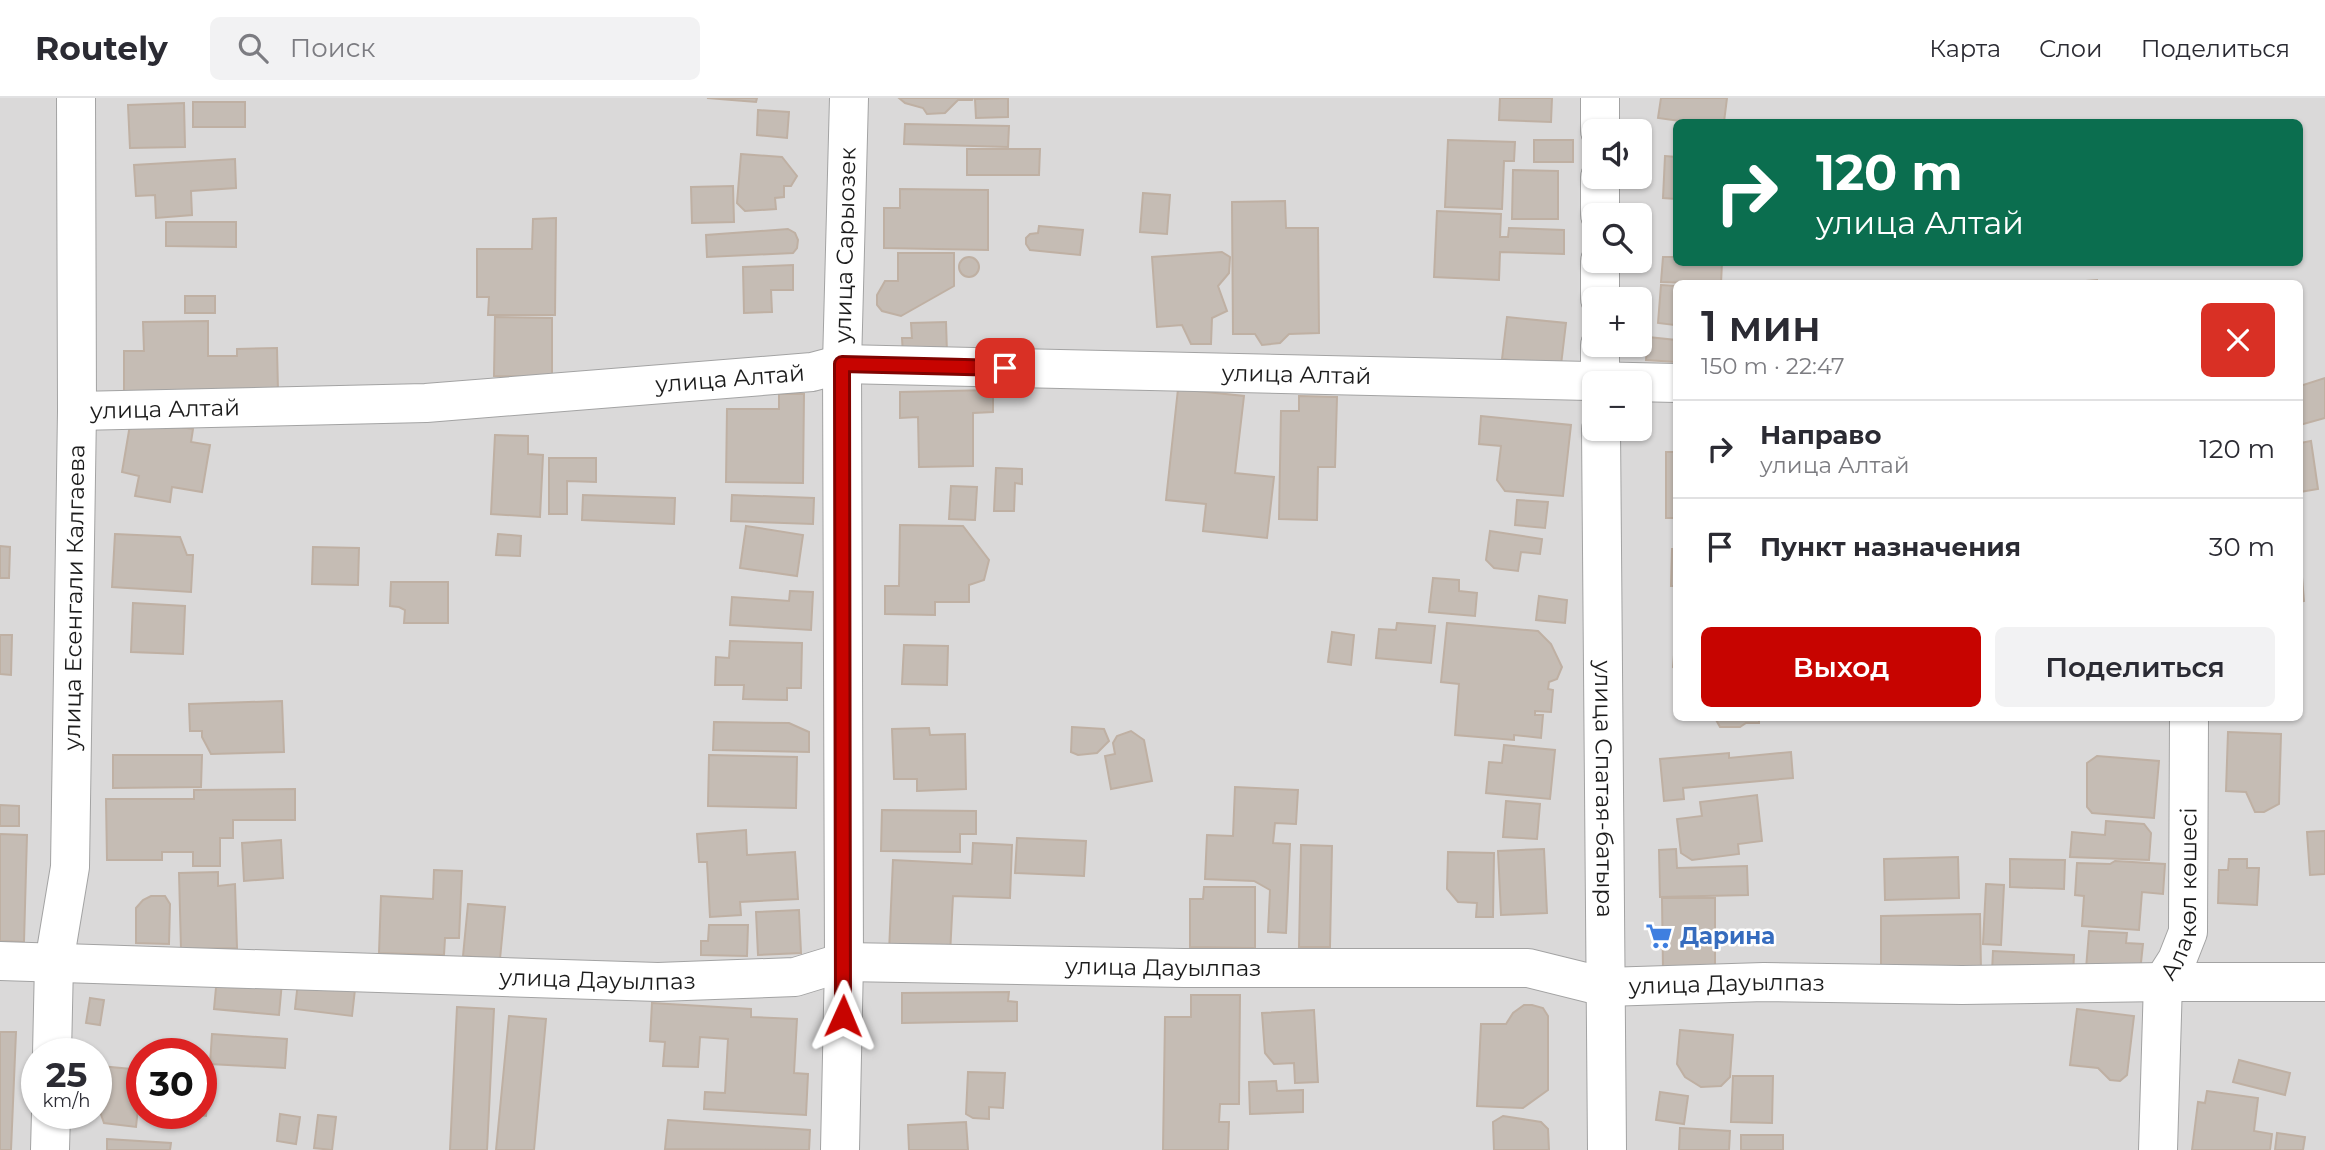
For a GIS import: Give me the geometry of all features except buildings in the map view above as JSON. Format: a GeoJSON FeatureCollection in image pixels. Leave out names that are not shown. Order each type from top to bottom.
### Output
{"type":"FeatureCollection","features":[{"type":"Feature","properties":{"kind":"street","name":"улица Есенгали Калгаева"},"geometry":{"type":"LineString","coordinates":[[52,1038],[54,963],[70,867],[77,411],[76,98]]}},
{"type":"Feature","properties":{"kind":"street","name":"улица Сарыозек"},"geometry":{"type":"LineString","coordinates":[[840,1150],[844,962],[842,364],[849,98]]}},
{"type":"Feature","properties":{"kind":"street"},"geometry":{"type":"LineString","coordinates":[[1600,98],[1600,119]]}},
{"type":"Feature","properties":{"kind":"street","name":"улица Алтай"},"geometry":{"type":"LineString","coordinates":[[77,411],[426,403],[812,372],[842,364],[1582,383]]}},
{"type":"Feature","properties":{"kind":"street","name":"улица Алтай"},"geometry":{"type":"LineString","coordinates":[[1652,383],[1673,383]]}},
{"type":"Feature","properties":{"kind":"street","name":"улица Спатая-батыра"},"geometry":{"type":"LineString","coordinates":[[1601,441],[1607,1150]]}},
{"type":"Feature","properties":{"kind":"street","name":"Алакөл көшесі"},"geometry":{"type":"LineString","coordinates":[[2158,1150],[2163,982],[2177,960],[2188,932],[2189,721]]}},
{"type":"Feature","properties":{"kind":"street","name":"улица Дауылпаз"},"geometry":{"type":"LineString","coordinates":[[0,961],[659,982],[794,977],[844,962],[1184,968],[1528,968],[1605,987],[1764,982],[1962,985],[2325,982]]}},
{"type":"Feature","properties":{"kind":"street"},"geometry":{"type":"LineString","coordinates":[[50,1150],[51,1129]]}},
{"type":"Feature","properties":{"kind":"shaded area"},"geometry":{"type":"Polygon","coordinates":[[[0,98],[2325,98],[2325,1150],[0,1150],[0,98]]]}},
{"type":"Feature","properties":{"kind":"place","name":"Дарина"},"geometry":{"type":"Point","coordinates":[1659,936]}},
{"type":"Feature","properties":{"kind":"route"},"geometry":{"type":"LineString","coordinates":[[843,1016],[842,364],[1005,368]]}}]}
